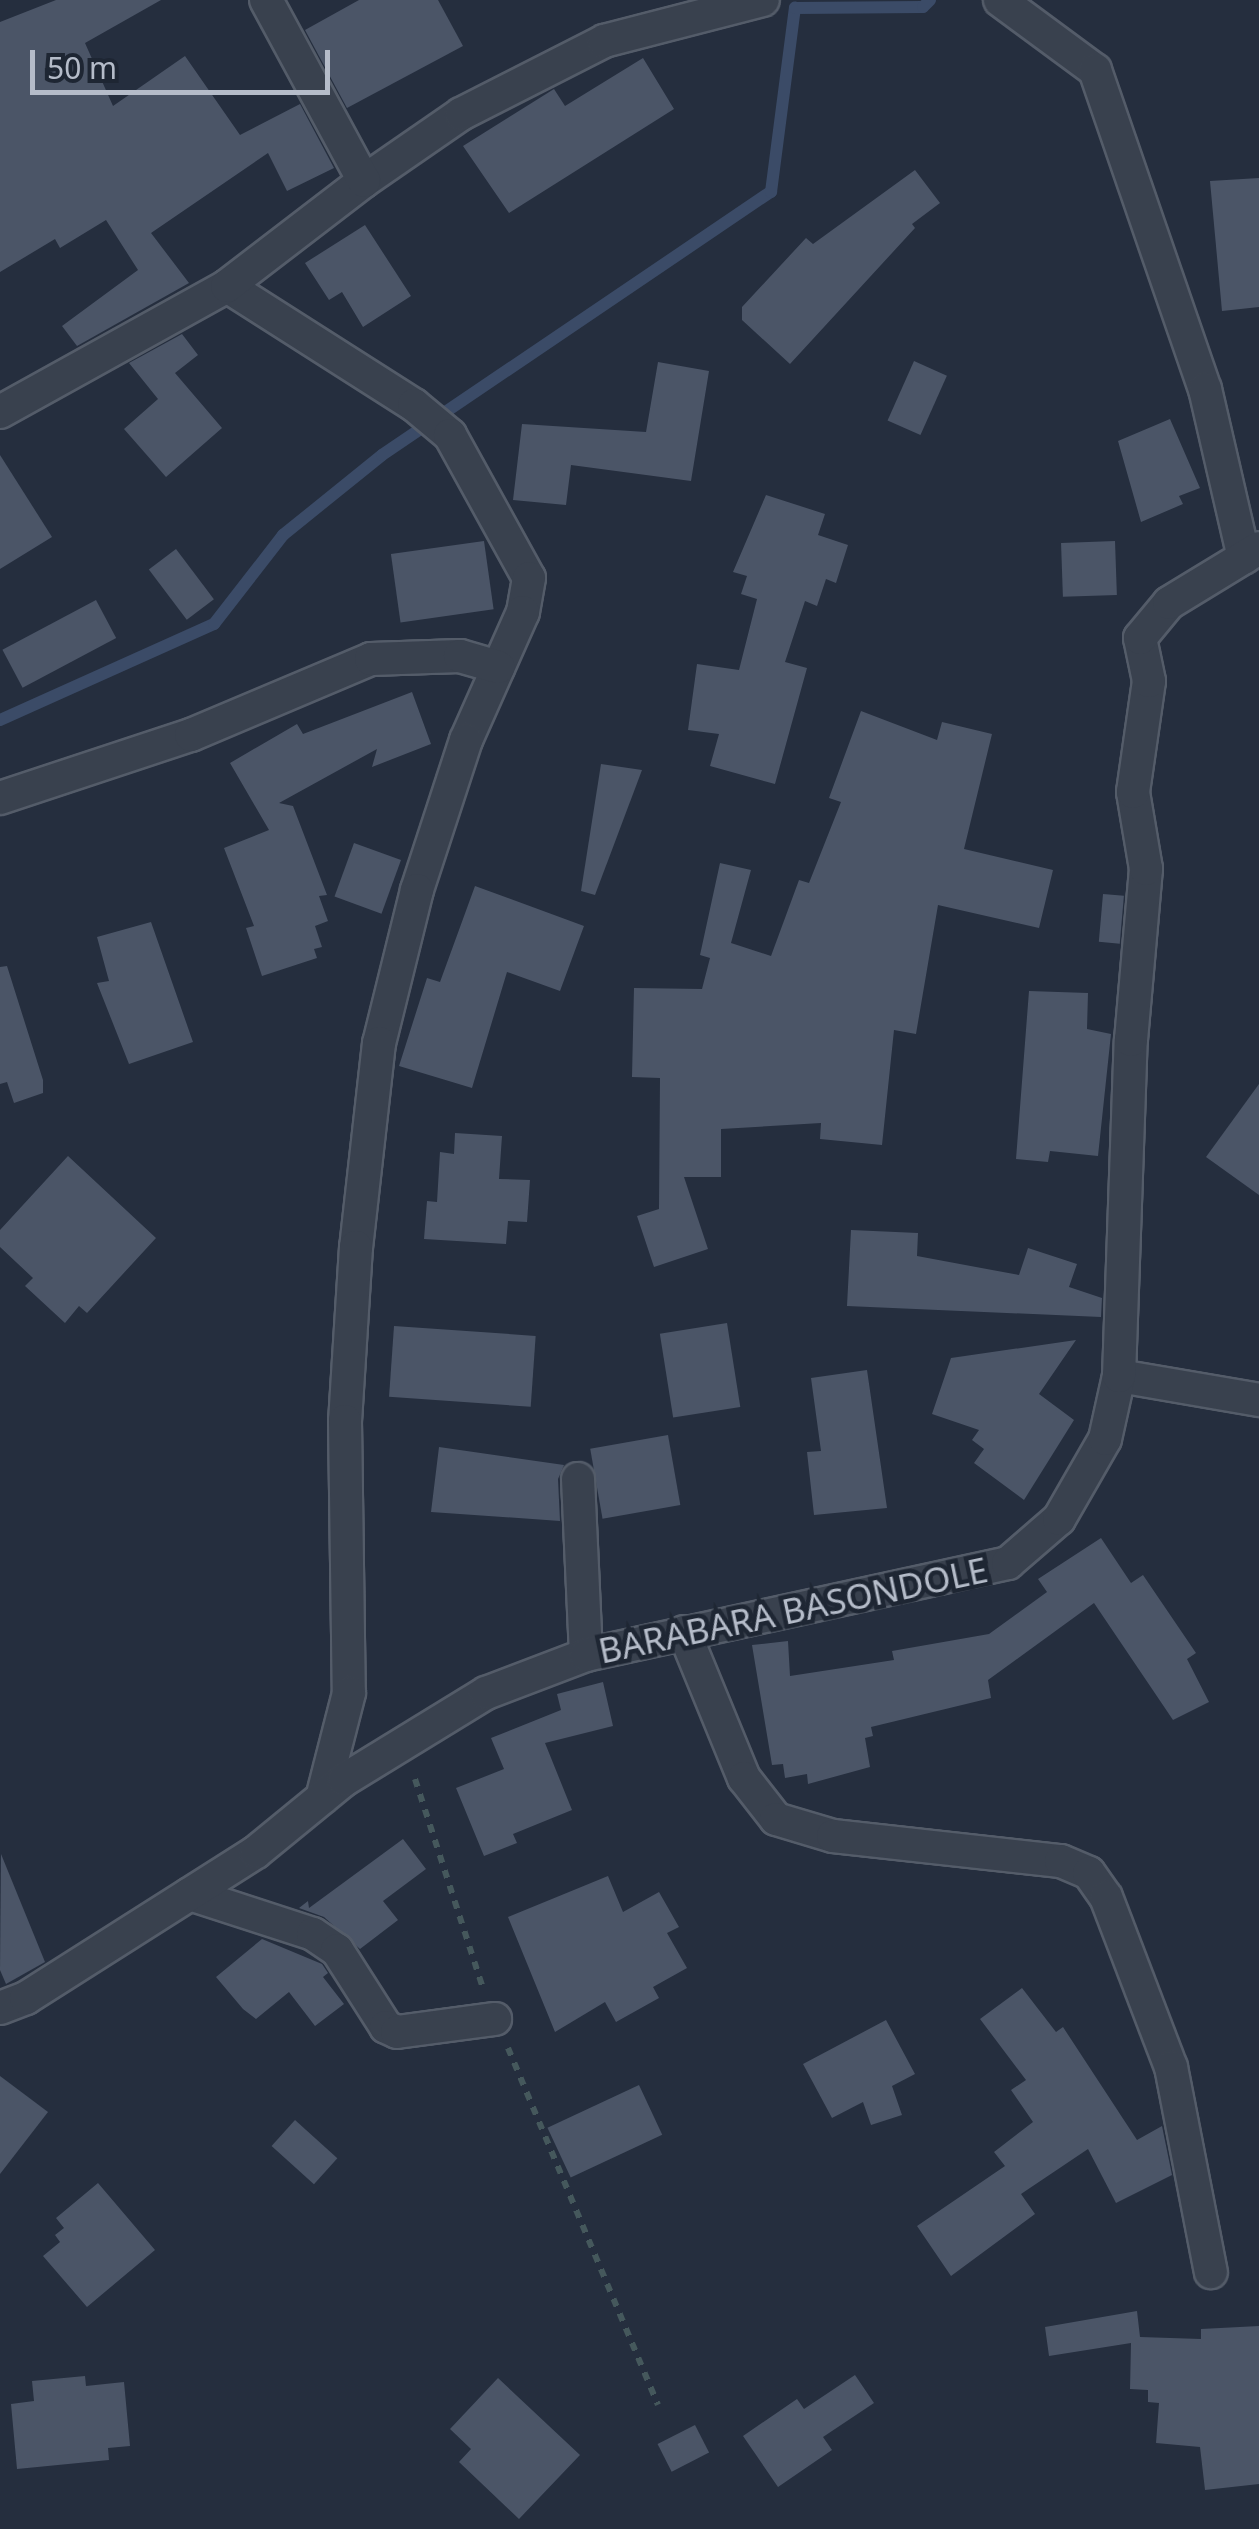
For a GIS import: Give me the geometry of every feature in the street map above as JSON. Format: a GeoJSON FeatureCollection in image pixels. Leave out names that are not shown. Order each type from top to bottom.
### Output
{"type":"FeatureCollection","features":[{"type":"Feature","properties":{"kind":"street"},"geometry":{"type":"LineString","coordinates":[[266,0],[364,181]]}},
{"type":"Feature","properties":{"kind":"street"},"geometry":{"type":"LineString","coordinates":[[0,412],[227,286],[364,181],[460,114],[604,40],[764,0]]}},
{"type":"Feature","properties":{"kind":"street"},"geometry":{"type":"LineString","coordinates":[[1000,0],[1095,70],[1205,390],[1251,553]]}},
{"type":"Feature","properties":{"kind":"street"},"geometry":{"type":"LineString","coordinates":[[227,286],[414,405],[450,435],[529,578],[522,612],[466,740],[417,890],[379,1043],[361,1183],[346,1421],[349,1693],[322,1798]]}},
{"type":"Feature","properties":{"kind":"street","name":"BARABARA BASONDOLE"},"geometry":{"type":"LineString","coordinates":[[0,2008],[26,1998],[190,1894],[403,1739],[486,1693],[586,1655],[1008,1563],[1059,1520],[1090,1476],[1119,1376],[1131,1040],[1146,869],[1133,792],[1150,682],[1140,638],[1169,604],[1251,553]]}},
{"type":"Feature","properties":{"kind":"street"},"geometry":{"type":"LineString","coordinates":[[0,798],[191,734],[371,659],[460,656],[498,666]]}},
{"type":"Feature","properties":{"kind":"street"},"geometry":{"type":"LineString","coordinates":[[1119,1376],[1259,1400]]}},
{"type":"Feature","properties":{"kind":"street"},"geometry":{"type":"LineString","coordinates":[[578,1479],[586,1655]]}},
{"type":"Feature","properties":{"kind":"street"},"geometry":{"type":"LineString","coordinates":[[684,1632],[744,1778],[776,1819],[834,1836],[1062,1862],[1089,1872],[1106,1897],[1171,2067],[1211,2272]]}},
{"type":"Feature","properties":{"kind":"street"},"geometry":{"type":"LineString","coordinates":[[190,1894],[313,1934],[337,1950],[386,2026],[398,2032],[495,2018]]}},
{"type":"Feature","properties":{"kind":"path"},"geometry":{"type":"LineString","coordinates":[[403,1739],[495,2018],[658,2405]]}},
{"type":"Feature","properties":{"kind":"building"},"geometry":{"type":"Polygon","coordinates":[[[56,0],[161,0],[85,43],[113,106],[185,56],[240,135],[300,104],[334,168],[287,191],[268,153],[151,233],[189,283],[77,346],[62,326],[138,270],[106,220],[60,248],[55,239],[0,272],[0,22],[56,0]]]}},
{"type":"Feature","properties":{"kind":"building"},"geometry":{"type":"Polygon","coordinates":[[[359,0],[438,0],[463,46],[347,108],[305,30],[359,0]]]}},
{"type":"Feature","properties":{"kind":"building"},"geometry":{"type":"Polygon","coordinates":[[[643,58],[674,109],[509,213],[463,146],[554,89],[565,106],[643,58]]]}},
{"type":"Feature","properties":{"kind":"building"},"geometry":{"type":"Polygon","coordinates":[[[915,170],[940,203],[912,224],[915,228],[790,364],[742,320],[742,307],[806,238],[813,244],[915,170]]]}},
{"type":"Feature","properties":{"kind":"building"},"geometry":{"type":"Polygon","coordinates":[[[1259,178],[1259,307],[1222,311],[1210,181],[1259,178]]]}},
{"type":"Feature","properties":{"kind":"building"},"geometry":{"type":"Polygon","coordinates":[[[365,225],[411,296],[363,327],[342,292],[329,300],[305,263],[365,225]]]}},
{"type":"Feature","properties":{"kind":"building"},"geometry":{"type":"Polygon","coordinates":[[[182,334],[198,355],[175,373],[222,428],[166,477],[124,429],[158,399],[129,363],[182,334]]]}},
{"type":"Feature","properties":{"kind":"building"},"geometry":{"type":"Polygon","coordinates":[[[914,361],[947,376],[920,435],[888,420],[914,361]]]}},
{"type":"Feature","properties":{"kind":"building"},"geometry":{"type":"Polygon","coordinates":[[[658,362],[709,371],[691,481],[571,465],[566,505],[513,500],[522,424],[646,432],[658,362]]]}},
{"type":"Feature","properties":{"kind":"building"},"geometry":{"type":"Polygon","coordinates":[[[1170,419],[1200,488],[1179,496],[1183,504],[1141,522],[1118,441],[1170,419]]]}},
{"type":"Feature","properties":{"kind":"building"},"geometry":{"type":"Polygon","coordinates":[[[0,455],[52,537],[0,569],[0,455]]]}},
{"type":"Feature","properties":{"kind":"building"},"geometry":{"type":"Polygon","coordinates":[[[766,495],[825,514],[818,535],[848,545],[836,583],[826,579],[817,606],[805,601],[785,662],[807,668],[775,784],[710,766],[719,734],[688,730],[697,664],[739,670],[757,599],[741,594],[747,576],[733,572],[766,495]]]}},
{"type":"Feature","properties":{"kind":"building"},"geometry":{"type":"Polygon","coordinates":[[[484,541],[494,609],[401,622],[391,554],[484,541]]]}},
{"type":"Feature","properties":{"kind":"building"},"geometry":{"type":"Polygon","coordinates":[[[1115,541],[1117,595],[1063,597],[1061,543],[1115,541]]]}},
{"type":"Feature","properties":{"kind":"building"},"geometry":{"type":"Polygon","coordinates":[[[176,549],[214,599],[187,620],[149,569],[176,549]]]}},
{"type":"Feature","properties":{"kind":"building"},"geometry":{"type":"Polygon","coordinates":[[[96,600],[116,638],[23,688],[2,650],[96,600]]]}},
{"type":"Feature","properties":{"kind":"building"},"geometry":{"type":"Polygon","coordinates":[[[412,692],[431,744],[372,767],[377,749],[279,803],[293,806],[327,895],[319,896],[328,921],[315,926],[322,947],[314,949],[317,958],[262,976],[246,928],[254,926],[224,848],[269,830],[230,763],[297,724],[303,734],[412,692]]]}},
{"type":"Feature","properties":{"kind":"building"},"geometry":{"type":"Polygon","coordinates":[[[861,711],[937,740],[942,722],[992,734],[964,849],[1053,870],[1039,928],[938,905],[916,1034],[894,1030],[882,1145],[820,1139],[821,1123],[721,1129],[721,1177],[684,1177],[708,1249],[654,1267],[637,1216],[659,1209],[660,1078],[632,1077],[634,988],[702,989],[710,958],[700,955],[720,863],[751,870],[731,943],[771,956],[799,880],[809,883],[841,802],[829,798],[861,711]]]}},
{"type":"Feature","properties":{"kind":"building"},"geometry":{"type":"Polygon","coordinates":[[[601,764],[642,770],[595,895],[581,891],[601,764]]]}},
{"type":"Feature","properties":{"kind":"building"},"geometry":{"type":"Polygon","coordinates":[[[354,843],[401,860],[381,914],[335,897],[354,843]]]}},
{"type":"Feature","properties":{"kind":"building"},"geometry":{"type":"Polygon","coordinates":[[[475,886],[584,926],[560,991],[507,972],[472,1088],[399,1066],[427,978],[440,982],[475,886]]]}},
{"type":"Feature","properties":{"kind":"building"},"geometry":{"type":"Polygon","coordinates":[[[1103,894],[1124,896],[1120,944],[1099,942],[1103,894]]]}},
{"type":"Feature","properties":{"kind":"building"},"geometry":{"type":"Polygon","coordinates":[[[151,922],[193,1042],[129,1064],[97,983],[109,981],[97,937],[151,922]]]}},
{"type":"Feature","properties":{"kind":"building"},"geometry":{"type":"Polygon","coordinates":[[[7,966],[43,1080],[43,1093],[14,1103],[7,1082],[0,1084],[0,967],[7,966]]]}},
{"type":"Feature","properties":{"kind":"building"},"geometry":{"type":"Polygon","coordinates":[[[1029,991],[1088,993],[1087,1029],[1111,1034],[1098,1156],[1050,1151],[1048,1162],[1016,1159],[1029,991]]]}},
{"type":"Feature","properties":{"kind":"building"},"geometry":{"type":"Polygon","coordinates":[[[1259,1084],[1259,1195],[1206,1157],[1259,1084]]]}},
{"type":"Feature","properties":{"kind":"building"},"geometry":{"type":"Polygon","coordinates":[[[455,1133],[502,1136],[499,1179],[530,1180],[527,1222],[508,1221],[506,1244],[424,1239],[427,1201],[437,1202],[440,1152],[454,1154],[455,1133]]]}},
{"type":"Feature","properties":{"kind":"building"},"geometry":{"type":"Polygon","coordinates":[[[68,1156],[156,1238],[87,1313],[79,1306],[65,1323],[25,1286],[33,1278],[0,1247],[0,1230],[68,1156]]]}},
{"type":"Feature","properties":{"kind":"building"},"geometry":{"type":"Polygon","coordinates":[[[851,1230],[918,1233],[917,1256],[1019,1275],[1028,1248],[1077,1264],[1069,1287],[1102,1298],[1101,1317],[847,1306],[851,1230]]]}},
{"type":"Feature","properties":{"kind":"building"},"geometry":{"type":"Polygon","coordinates":[[[727,1323],[740,1407],[673,1418],[660,1334],[727,1323]]]}},
{"type":"Feature","properties":{"kind":"building"},"geometry":{"type":"Polygon","coordinates":[[[394,1326],[536,1336],[531,1407],[389,1397],[394,1326]]]}},
{"type":"Feature","properties":{"kind":"building"},"geometry":{"type":"Polygon","coordinates":[[[1076,1340],[1039,1394],[1074,1420],[1024,1500],[974,1463],[984,1449],[972,1440],[979,1430],[932,1414],[951,1358],[1076,1340]]]}},
{"type":"Feature","properties":{"kind":"building"},"geometry":{"type":"Polygon","coordinates":[[[867,1370],[887,1508],[814,1515],[807,1452],[821,1451],[811,1378],[867,1370]]]}},
{"type":"Feature","properties":{"kind":"building"},"geometry":{"type":"Polygon","coordinates":[[[668,1435],[680,1505],[603,1519],[590,1449],[668,1435]]]}},
{"type":"Feature","properties":{"kind":"building"},"geometry":{"type":"Polygon","coordinates":[[[439,1447],[564,1465],[558,1479],[560,1521],[431,1512],[439,1447]]]}},
{"type":"Feature","properties":{"kind":"building"},"geometry":{"type":"Polygon","coordinates":[[[1101,1538],[1131,1583],[1143,1575],[1196,1653],[1187,1659],[1209,1702],[1173,1720],[1094,1603],[988,1680],[991,1698],[871,1727],[873,1736],[865,1738],[870,1767],[808,1784],[807,1774],[785,1778],[783,1764],[772,1765],[752,1645],[788,1641],[790,1676],[894,1660],[892,1651],[989,1634],[1047,1592],[1038,1579],[1101,1538]]]}},
{"type":"Feature","properties":{"kind":"building"},"geometry":{"type":"Polygon","coordinates":[[[603,1682],[613,1726],[545,1743],[572,1810],[513,1834],[517,1843],[484,1856],[456,1788],[504,1769],[491,1738],[561,1710],[557,1694],[603,1682]]]}},
{"type":"Feature","properties":{"kind":"building"},"geometry":{"type":"Polygon","coordinates":[[[403,1839],[426,1869],[383,1901],[398,1920],[360,1949],[324,1917],[299,1908],[308,1901],[309,1908],[403,1839]]]}},
{"type":"Feature","properties":{"kind":"building"},"geometry":{"type":"Polygon","coordinates":[[[1,1854],[45,1962],[6,1984],[0,1970],[1,1854]]]}},
{"type":"Feature","properties":{"kind":"building"},"geometry":{"type":"Polygon","coordinates":[[[608,1876],[623,1912],[659,1892],[679,1927],[667,1933],[687,1968],[653,1987],[659,1998],[616,2022],[605,2002],[555,2032],[508,1917],[608,1876]]]}},
{"type":"Feature","properties":{"kind":"building"},"geometry":{"type":"Polygon","coordinates":[[[262,1939],[322,1964],[328,1973],[323,1977],[344,2004],[315,2026],[289,1992],[256,2019],[243,2009],[216,1977],[262,1939]]]}},
{"type":"Feature","properties":{"kind":"building"},"geometry":{"type":"Polygon","coordinates":[[[1022,1988],[1056,2032],[1063,2027],[1137,2140],[1162,2126],[1172,2175],[1116,2203],[1088,2149],[1021,2194],[1035,2214],[951,2276],[917,2226],[1005,2166],[994,2152],[1033,2122],[1011,2090],[1026,2080],[980,2019],[1022,1988]]]}},
{"type":"Feature","properties":{"kind":"building"},"geometry":{"type":"Polygon","coordinates":[[[886,2020],[915,2074],[892,2086],[902,2115],[871,2125],[863,2102],[832,2118],[803,2064],[886,2020]]]}},
{"type":"Feature","properties":{"kind":"building"},"geometry":{"type":"Polygon","coordinates":[[[0,2076],[48,2112],[0,2174],[0,2076]]]}},
{"type":"Feature","properties":{"kind":"building"},"geometry":{"type":"Polygon","coordinates":[[[639,2085],[662,2135],[571,2178],[547,2128],[639,2085]]]}},
{"type":"Feature","properties":{"kind":"building"},"geometry":{"type":"Polygon","coordinates":[[[295,2120],[337,2158],[314,2184],[272,2146],[295,2120]]]}},
{"type":"Feature","properties":{"kind":"building"},"geometry":{"type":"Polygon","coordinates":[[[98,2183],[155,2250],[87,2307],[43,2256],[60,2242],[55,2235],[64,2228],[56,2218],[98,2183]]]}},
{"type":"Feature","properties":{"kind":"building"},"geometry":{"type":"Polygon","coordinates":[[[1137,2311],[1140,2337],[1201,2339],[1201,2329],[1259,2326],[1259,2484],[1205,2490],[1200,2447],[1156,2443],[1159,2403],[1148,2402],[1148,2390],[1130,2389],[1131,2343],[1049,2356],[1045,2327],[1137,2311]]]}},
{"type":"Feature","properties":{"kind":"building"},"geometry":{"type":"Polygon","coordinates":[[[855,2375],[874,2403],[823,2437],[832,2450],[778,2487],[743,2436],[797,2399],[804,2409],[855,2375]]]}},
{"type":"Feature","properties":{"kind":"building"},"geometry":{"type":"Polygon","coordinates":[[[85,2376],[86,2386],[124,2382],[130,2446],[108,2448],[109,2460],[17,2469],[11,2404],[34,2401],[32,2381],[85,2376]]]}},
{"type":"Feature","properties":{"kind":"building"},"geometry":{"type":"Polygon","coordinates":[[[498,2378],[580,2455],[519,2519],[459,2462],[471,2449],[450,2429],[498,2378]]]}},
{"type":"Feature","properties":{"kind":"building"},"geometry":{"type":"Polygon","coordinates":[[[695,2425],[709,2453],[672,2472],[658,2444],[695,2425]]]}},
{"type":"Feature","properties":{"kind":"waterway"},"geometry":{"type":"LineString","coordinates":[[0,720],[214,624],[283,535],[382,455],[771,192],[795,8],[923,7],[930,0]]}}]}
